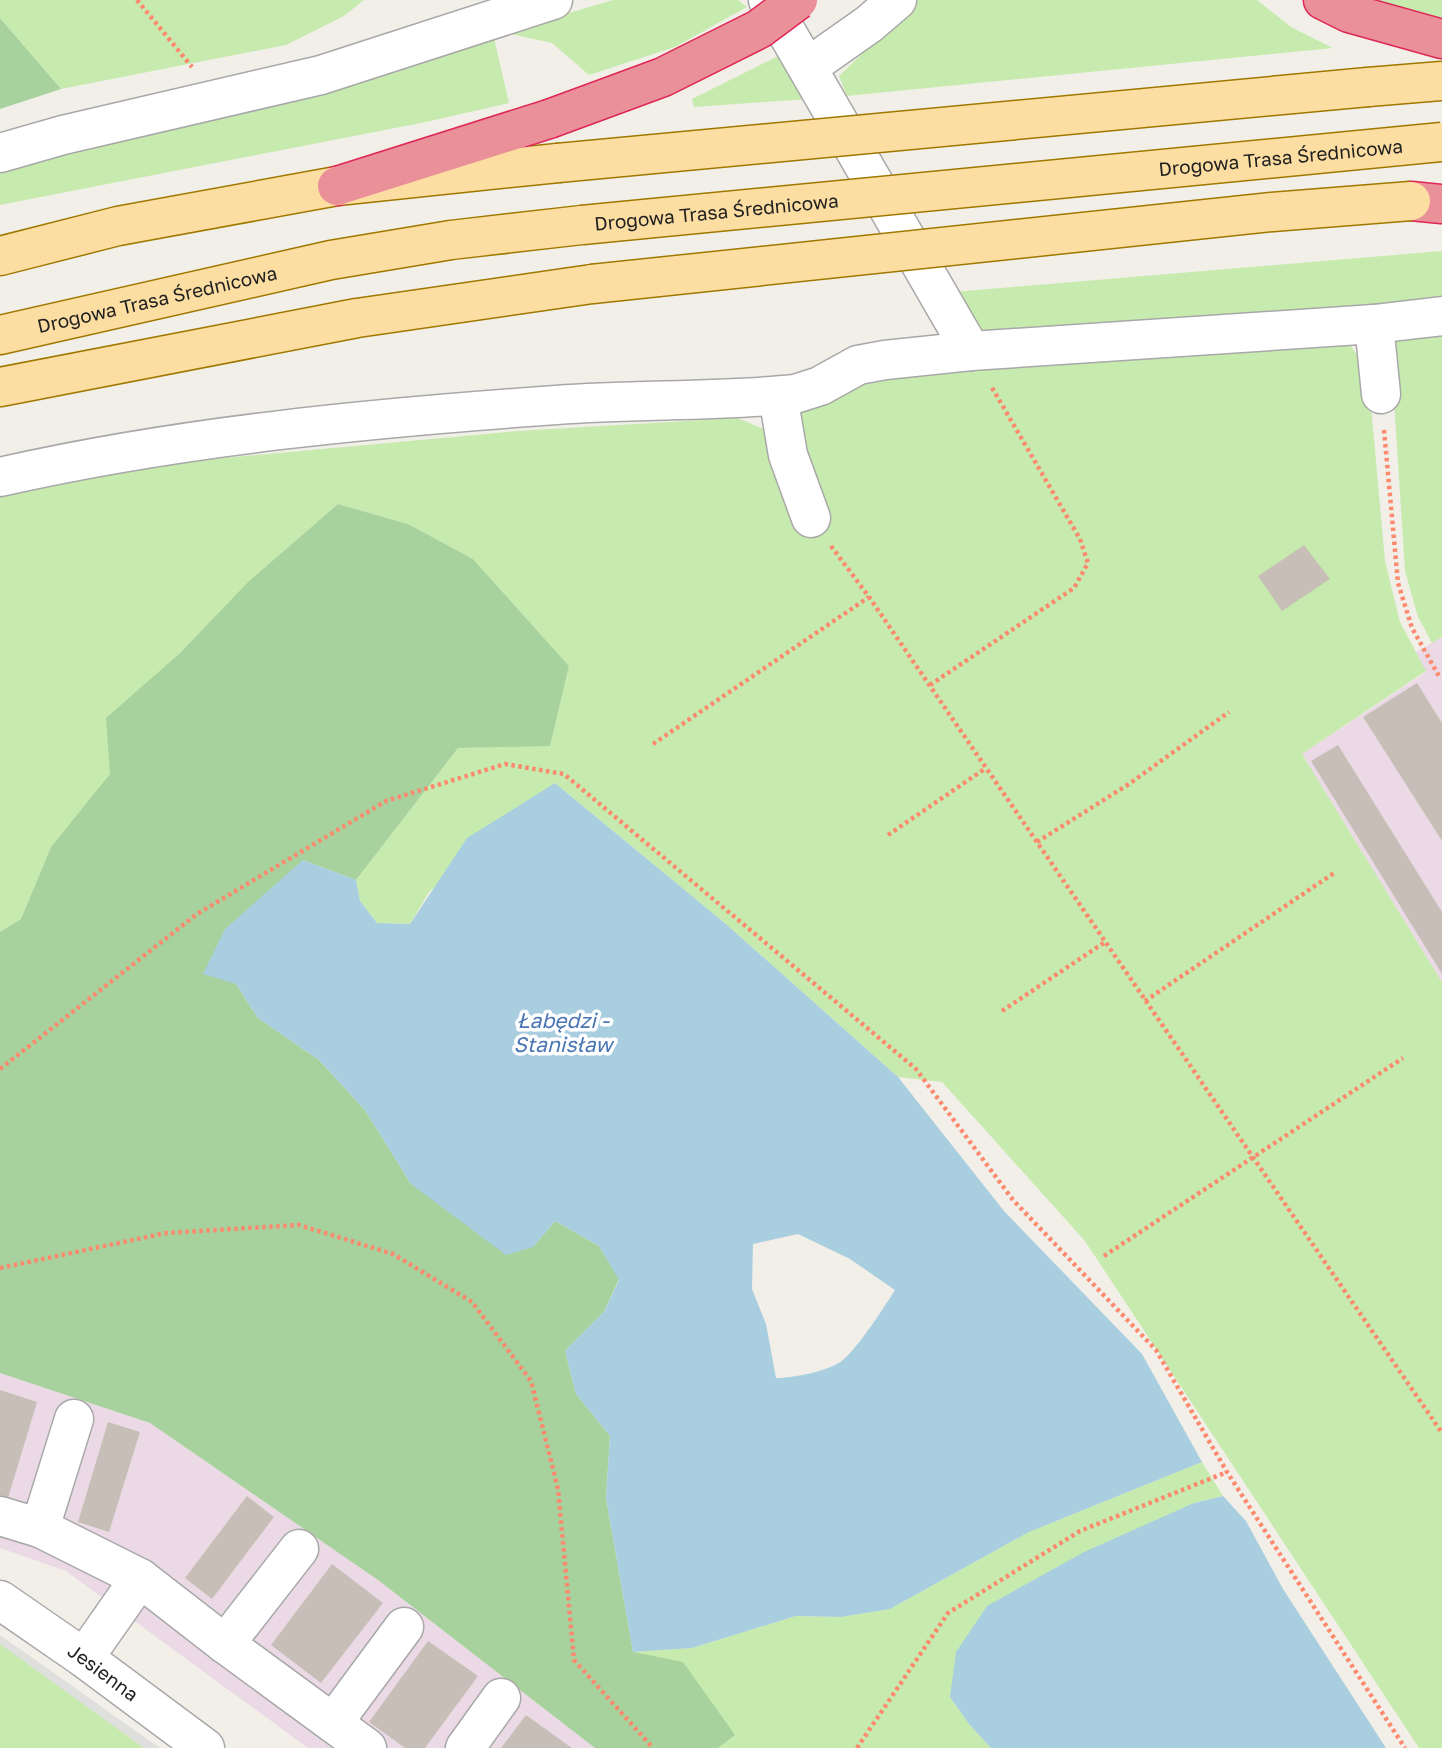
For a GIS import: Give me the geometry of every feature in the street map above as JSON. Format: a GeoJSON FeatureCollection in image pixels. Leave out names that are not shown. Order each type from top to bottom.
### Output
{"type":"FeatureCollection","features":[{"type":"Feature","properties":{"kind":"highway"},"geometry":{"type":"LineString","coordinates":[[337,186],[549,119],[663,78],[759,29],[798,0]]}},
{"type":"Feature","properties":{"kind":"highway"},"geometry":{"type":"LineString","coordinates":[[1323,0],[1349,13],[1442,39]]}},
{"type":"Feature","properties":{"kind":"main road"},"geometry":{"type":"LineString","coordinates":[[0,256],[118,226],[337,186],[1442,81]]}},
{"type":"Feature","properties":{"kind":"main road","name":"Drogowa Trasa Średnicowa"},"geometry":{"type":"LineString","coordinates":[[0,335],[331,260],[451,240],[1442,142]]}},
{"type":"Feature","properties":{"kind":"main road"},"geometry":{"type":"LineString","coordinates":[[0,387],[358,318],[592,284],[1272,212],[1432,201]]}},
{"type":"Feature","properties":{"kind":"street"},"geometry":{"type":"LineString","coordinates":[[0,153],[63,135],[205,87],[321,75],[464,13],[554,0]]}},
{"type":"Feature","properties":{"kind":"street"},"geometry":{"type":"LineString","coordinates":[[768,0],[971,351]]}},
{"type":"Feature","properties":{"kind":"street"},"geometry":{"type":"LineString","coordinates":[[808,67],[869,24],[897,0]]}},
{"type":"Feature","properties":{"kind":"street"},"geometry":{"type":"LineString","coordinates":[[0,477],[183,444],[347,423],[558,405],[794,394],[820,386],[858,365],[971,351],[1374,324],[1442,316]]}},
{"type":"Feature","properties":{"kind":"street"},"geometry":{"type":"LineString","coordinates":[[1374,324],[1381,394]]}},
{"type":"Feature","properties":{"kind":"street"},"geometry":{"type":"LineString","coordinates":[[778,396],[788,455],[811,518]]}},
{"type":"Feature","properties":{"kind":"street"},"geometry":{"type":"LineString","coordinates":[[40,1528],[74,1419]]}},
{"type":"Feature","properties":{"kind":"street"},"geometry":{"type":"LineString","coordinates":[[0,1516],[40,1528],[141,1578],[225,1644],[368,1748]]}},
{"type":"Feature","properties":{"kind":"street"},"geometry":{"type":"LineString","coordinates":[[225,1644],[299,1549]]}},
{"type":"Feature","properties":{"kind":"street"},"geometry":{"type":"LineString","coordinates":[[84,1658],[141,1578]]}},
{"type":"Feature","properties":{"kind":"street","name":"Jesienna"},"geometry":{"type":"LineString","coordinates":[[0,1600],[84,1658],[205,1748]]}},
{"type":"Feature","properties":{"kind":"street"},"geometry":{"type":"LineString","coordinates":[[333,1723],[404,1626]]}},
{"type":"Feature","properties":{"kind":"street"},"geometry":{"type":"LineString","coordinates":[[465,1748],[501,1698]]}},
{"type":"Feature","properties":{"kind":"path"},"geometry":{"type":"LineString","coordinates":[[137,0],[205,87]]}},
{"type":"Feature","properties":{"kind":"path"},"geometry":{"type":"LineString","coordinates":[[930,685],[1074,588],[1088,563],[1080,539],[971,351]]}},
{"type":"Feature","properties":{"kind":"path"},"geometry":{"type":"LineString","coordinates":[[1381,394],[1398,583],[1412,628],[1440,678]]}},
{"type":"Feature","properties":{"kind":"path"},"geometry":{"type":"LineString","coordinates":[[811,518],[930,685],[1442,1433]]}},
{"type":"Feature","properties":{"kind":"path"},"geometry":{"type":"LineString","coordinates":[[653,744],[869,597]]}},
{"type":"Feature","properties":{"kind":"path"},"geometry":{"type":"LineString","coordinates":[[1037,842],[1129,784],[1229,712]]}},
{"type":"Feature","properties":{"kind":"path"},"geometry":{"type":"LineString","coordinates":[[0,1069],[197,914],[386,801],[505,764],[564,774],[916,1069],[1013,1200],[1156,1350],[1227,1472],[1405,1748]]}},
{"type":"Feature","properties":{"kind":"path"},"geometry":{"type":"LineString","coordinates":[[888,835],[986,768]]}},
{"type":"Feature","properties":{"kind":"path"},"geometry":{"type":"LineString","coordinates":[[1145,1001],[1334,873]]}},
{"type":"Feature","properties":{"kind":"path"},"geometry":{"type":"LineString","coordinates":[[1002,1011],[1105,942]]}},
{"type":"Feature","properties":{"kind":"path"},"geometry":{"type":"LineString","coordinates":[[1104,1256],[1403,1058]]}},
{"type":"Feature","properties":{"kind":"path"},"geometry":{"type":"LineString","coordinates":[[0,1268],[166,1233],[299,1224],[393,1254],[472,1302],[531,1381],[558,1489],[574,1660],[653,1748]]}},
{"type":"Feature","properties":{"kind":"path"},"geometry":{"type":"LineString","coordinates":[[856,1748],[948,1613],[1080,1531],[1227,1472]]}},
{"type":"Feature","properties":{"kind":"shaded area"},"geometry":{"type":"Polygon","coordinates":[[[1442,637],[1442,982],[1302,754],[1426,672],[1416,652],[1442,637]]]}},
{"type":"Feature","properties":{"kind":"shaded area"},"geometry":{"type":"Polygon","coordinates":[[[0,1373],[150,1423],[378,1580],[595,1748],[308,1748],[66,1571],[0,1548],[0,1373]]]}},
{"type":"Feature","properties":{"kind":"shaded area"},"geometry":{"type":"Polygon","coordinates":[[[0,1635],[160,1748],[0,1748],[0,1635]]]}},
{"type":"Feature","properties":{"kind":"green space"},"geometry":{"type":"Polygon","coordinates":[[[0,0],[364,0],[344,16],[286,45],[61,89],[0,18],[0,0]]]}},
{"type":"Feature","properties":{"kind":"green space"},"geometry":{"type":"Polygon","coordinates":[[[613,0],[738,0],[747,7],[675,47],[589,75],[552,43],[511,34],[494,38],[509,103],[426,122],[0,205],[0,162],[476,40],[613,0]]]}},
{"type":"Feature","properties":{"kind":"green space"},"geometry":{"type":"Polygon","coordinates":[[[918,0],[1257,0],[1291,27],[1333,48],[847,96],[839,76],[918,0]]]}},
{"type":"Feature","properties":{"kind":"green space"},"geometry":{"type":"Polygon","coordinates":[[[1356,0],[1442,0],[1442,22],[1356,0]]]}},
{"type":"Feature","properties":{"kind":"green space"},"geometry":{"type":"Polygon","coordinates":[[[0,18],[61,89],[0,109],[0,18]]]}},
{"type":"Feature","properties":{"kind":"green space"},"geometry":{"type":"Polygon","coordinates":[[[778,56],[808,99],[694,107],[692,99],[778,56]]]}},
{"type":"Feature","properties":{"kind":"green space"},"geometry":{"type":"Polygon","coordinates":[[[1442,251],[1442,306],[972,333],[953,292],[1442,251]]]}},
{"type":"Feature","properties":{"kind":"green space"},"geometry":{"type":"Polygon","coordinates":[[[1442,327],[1442,637],[1432,643],[1418,617],[1405,571],[1393,385],[1383,334],[1442,327]]]}},
{"type":"Feature","properties":{"kind":"green space"},"geometry":{"type":"Polygon","coordinates":[[[1320,336],[1351,346],[1368,372],[1385,561],[1400,622],[1426,671],[1302,754],[1442,982],[1442,1748],[1419,1748],[1085,1241],[942,1082],[898,1077],[727,925],[555,783],[429,892],[410,924],[377,923],[360,901],[356,880],[458,748],[550,745],[569,666],[473,559],[408,524],[338,504],[248,582],[179,654],[107,718],[111,774],[51,847],[21,919],[0,932],[0,492],[127,467],[517,431],[737,418],[764,429],[800,529],[828,528],[800,450],[798,412],[869,373],[1320,336]]]}},
{"type":"Feature","properties":{"kind":"green space"},"geometry":{"type":"Polygon","coordinates":[[[338,504],[408,524],[473,559],[569,666],[550,746],[458,748],[356,880],[303,860],[236,984],[258,1018],[319,1060],[365,1110],[411,1184],[533,1247],[555,1221],[599,1246],[619,1279],[604,1312],[565,1351],[576,1394],[610,1436],[606,1498],[633,1652],[683,1662],[735,1735],[718,1748],[595,1748],[378,1580],[150,1423],[0,1373],[0,932],[21,919],[51,847],[110,774],[106,718],[179,654],[248,582],[338,504]]]}},
{"type":"Feature","properties":{"kind":"green space"},"geometry":{"type":"Polygon","coordinates":[[[1202,1462],[1223,1496],[1194,1503],[950,1697],[969,1724],[991,1748],[718,1748],[735,1734],[633,1652],[692,1648],[796,1616],[841,1617],[890,1609],[1029,1532],[1202,1462]]]}},
{"type":"Feature","properties":{"kind":"green space"},"geometry":{"type":"Polygon","coordinates":[[[0,1644],[144,1748],[0,1748],[0,1644]]]}},
{"type":"Feature","properties":{"kind":"water","name":"Łabędzi - Stanisław"},"geometry":{"type":"Polygon","coordinates":[[[555,783],[727,925],[898,1077],[1004,1211],[1142,1354],[1202,1462],[1029,1532],[890,1609],[841,1617],[796,1616],[692,1648],[633,1652],[606,1498],[610,1436],[576,1394],[565,1351],[604,1312],[619,1280],[599,1246],[555,1221],[533,1247],[506,1255],[411,1184],[365,1110],[319,1060],[258,1018],[236,984],[203,974],[225,929],[303,860],[356,880],[360,901],[377,923],[410,924],[467,838],[555,783]],[[798,1234],[753,1244],[752,1289],[766,1324],[776,1378],[811,1373],[843,1360],[863,1337],[895,1290],[850,1259],[798,1234]]]}},
{"type":"Feature","properties":{"kind":"water"},"geometry":{"type":"Polygon","coordinates":[[[1223,1496],[1246,1521],[1283,1589],[1386,1748],[991,1748],[969,1724],[950,1697],[956,1652],[987,1606],[1084,1552],[1194,1503],[1223,1496]]]}},
{"type":"Feature","properties":{"kind":"building"},"geometry":{"type":"Polygon","coordinates":[[[1304,545],[1330,579],[1282,611],[1258,576],[1304,545]]]}},
{"type":"Feature","properties":{"kind":"building"},"geometry":{"type":"Polygon","coordinates":[[[1417,683],[1442,723],[1442,841],[1363,717],[1417,683]]]}},
{"type":"Feature","properties":{"kind":"building"},"geometry":{"type":"Polygon","coordinates":[[[1338,745],[1442,912],[1442,974],[1311,761],[1338,745]]]}},
{"type":"Feature","properties":{"kind":"building"},"geometry":{"type":"Polygon","coordinates":[[[0,1390],[37,1402],[8,1498],[0,1496],[0,1390]]]}},
{"type":"Feature","properties":{"kind":"building"},"geometry":{"type":"Polygon","coordinates":[[[108,1422],[140,1432],[109,1532],[78,1522],[108,1422]]]}},
{"type":"Feature","properties":{"kind":"building"},"geometry":{"type":"Polygon","coordinates":[[[247,1496],[274,1517],[212,1599],[185,1578],[247,1496]]]}},
{"type":"Feature","properties":{"kind":"building"},"geometry":{"type":"Polygon","coordinates":[[[332,1564],[383,1603],[321,1683],[271,1645],[332,1564]]]}},
{"type":"Feature","properties":{"kind":"building"},"geometry":{"type":"Polygon","coordinates":[[[428,1641],[478,1676],[425,1748],[405,1748],[369,1722],[428,1641]]]}},
{"type":"Feature","properties":{"kind":"building"},"geometry":{"type":"Polygon","coordinates":[[[526,1715],[572,1748],[501,1748],[526,1715]]]}}]}
